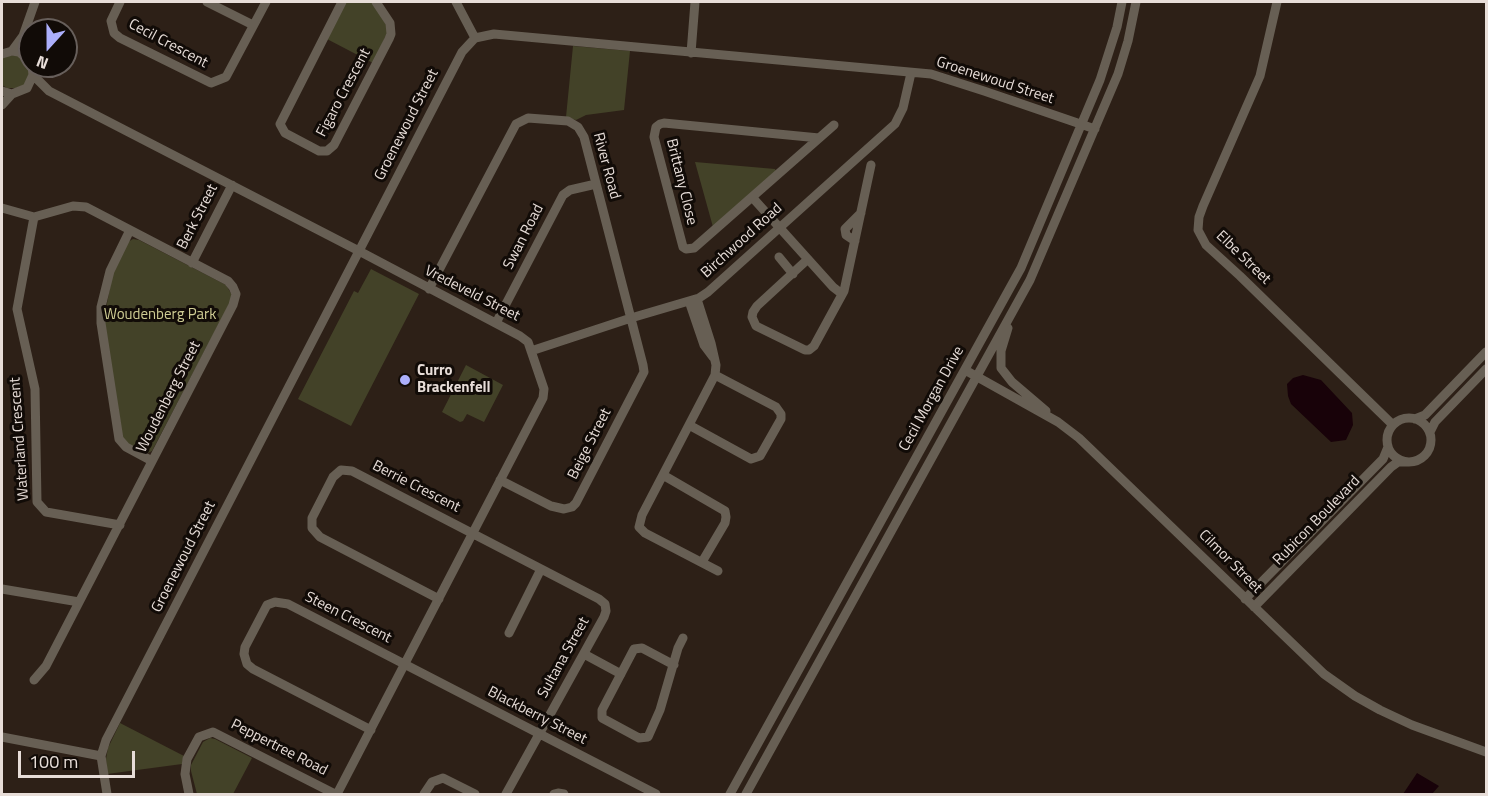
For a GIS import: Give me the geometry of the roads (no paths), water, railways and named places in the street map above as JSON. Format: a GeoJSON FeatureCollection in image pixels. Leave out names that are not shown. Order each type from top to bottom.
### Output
{"type":"FeatureCollection","features":[{"type":"Feature","properties":{"kind":"street"},"geometry":{"type":"LineString","coordinates":[[29,18],[35,2]]}},
{"type":"Feature","properties":{"kind":"street","name":"Cecil Crescent"},"geometry":{"type":"LineString","coordinates":[[120,2],[111,21],[114,33],[211,83],[226,77],[266,2]]}},
{"type":"Feature","properties":{"kind":"street"},"geometry":{"type":"LineString","coordinates":[[207,2],[254,25]]}},
{"type":"Feature","properties":{"kind":"street","name":"Figaro Crescent"},"geometry":{"type":"LineString","coordinates":[[342,2],[280,124],[285,133],[319,151],[327,151],[334,145],[390,39],[390,23],[376,2]]}},
{"type":"Feature","properties":{"kind":"street"},"geometry":{"type":"LineString","coordinates":[[456,2],[475,38]]}},
{"type":"Feature","properties":{"kind":"street"},"geometry":{"type":"LineString","coordinates":[[691,53],[695,2]]}},
{"type":"Feature","properties":{"kind":"street","name":"Cecil Morgan Drive"},"geometry":{"type":"LineString","coordinates":[[730,795],[1021,268],[1106,63],[1122,2]]}},
{"type":"Feature","properties":{"kind":"street","name":"Cecil Morgan Drive"},"geometry":{"type":"LineString","coordinates":[[746,795],[1030,280],[1123,60],[1136,2]]}},
{"type":"Feature","properties":{"kind":"street","name":"Elbe Street"},"geometry":{"type":"LineString","coordinates":[[1277,2],[1260,76],[1198,217],[1198,230],[1206,244],[1393,425]]}},
{"type":"Feature","properties":{"kind":"street","name":"Groenewoud Street"},"geometry":{"type":"LineString","coordinates":[[101,756],[111,732],[462,52],[475,38],[495,34],[931,74],[1095,129]]}},
{"type":"Feature","properties":{"kind":"street"},"geometry":{"type":"LineString","coordinates":[[2,54],[12,51],[18,43]]}},
{"type":"Feature","properties":{"kind":"street"},"geometry":{"type":"LineString","coordinates":[[12,51],[18,54]]}},
{"type":"Feature","properties":{"kind":"street","name":"Birchwood Road"},"geometry":{"type":"LineString","coordinates":[[531,351],[693,300],[718,284],[895,124],[903,108],[911,73]]}},
{"type":"Feature","properties":{"kind":"street"},"geometry":{"type":"LineString","coordinates":[[2,91],[12,94],[20,93],[27,88],[30,78]]}},
{"type":"Feature","properties":{"kind":"street","name":"Vredeveld Street"},"geometry":{"type":"LineString","coordinates":[[39,78],[49,91]]}},
{"type":"Feature","properties":{"kind":"street","name":"Vredeveld Street"},"geometry":{"type":"LineString","coordinates":[[27,88],[49,91],[359,251],[528,342],[544,389],[543,398],[336,795]]}},
{"type":"Feature","properties":{"kind":"street"},"geometry":{"type":"LineString","coordinates":[[2,105],[12,94]]}},
{"type":"Feature","properties":{"kind":"street","name":"River Road"},"geometry":{"type":"LineString","coordinates":[[429,289],[513,129],[520,121],[528,118],[568,121],[578,127],[584,137],[631,318]]}},
{"type":"Feature","properties":{"kind":"street","name":"Brittany Close"},"geometry":{"type":"LineString","coordinates":[[819,138],[664,123],[656,127],[654,137],[681,242],[686,249],[694,248],[834,125]]}},
{"type":"Feature","properties":{"kind":"street"},"geometry":{"type":"LineString","coordinates":[[808,260],[758,306],[752,317],[756,326],[800,348],[809,350],[814,346],[842,294],[872,165]]}},
{"type":"Feature","properties":{"kind":"street","name":"Swan Road"},"geometry":{"type":"LineString","coordinates":[[496,323],[563,195],[570,190],[596,184]]}},
{"type":"Feature","properties":{"kind":"street","name":"Berk Street"},"geometry":{"type":"LineString","coordinates":[[192,263],[231,186]]}},
{"type":"Feature","properties":{"kind":"street"},"geometry":{"type":"LineString","coordinates":[[752,197],[833,287],[842,294]]}},
{"type":"Feature","properties":{"kind":"street","name":"Woudenberg Street"},"geometry":{"type":"LineString","coordinates":[[34,217],[66,208],[86,207],[231,284],[236,294],[235,302],[120,525],[46,666],[34,680]]}},
{"type":"Feature","properties":{"kind":"street"},"geometry":{"type":"LineString","coordinates":[[2,208],[34,217]]}},
{"type":"Feature","properties":{"kind":"street","name":"Waterland Crescent"},"geometry":{"type":"LineString","coordinates":[[34,217],[17,309],[35,389],[37,502],[46,512],[120,525]]}},
{"type":"Feature","properties":{"kind":"street"},"geometry":{"type":"LineString","coordinates":[[130,230],[110,271],[101,307],[101,323],[119,439],[126,447],[152,461]]}},
{"type":"Feature","properties":{"kind":"street"},"geometry":{"type":"LineString","coordinates":[[779,257],[793,274]]}},
{"type":"Feature","properties":{"kind":"street"},"geometry":{"type":"LineString","coordinates":[[693,300],[704,345],[714,359],[715,375],[642,515],[639,526],[645,533],[718,571]]}},
{"type":"Feature","properties":{"kind":"street","name":"Beige Street"},"geometry":{"type":"LineString","coordinates":[[500,480],[558,509],[568,509],[576,502],[644,372],[631,318]]}},
{"type":"Feature","properties":{"kind":"street"},"geometry":{"type":"LineString","coordinates":[[1008,323],[1008,335],[1000,358],[1003,372],[1058,422]]}},
{"type":"Feature","properties":{"kind":"street"},"geometry":{"type":"LineString","coordinates":[[1415,419],[1425,415],[1486,352]]}},
{"type":"Feature","properties":{"kind":"street"},"geometry":{"type":"LineString","coordinates":[[1430,432],[1436,421],[1486,369]]}},
{"type":"Feature","properties":{"kind":"street","name":"Cilmor Street"},"geometry":{"type":"LineString","coordinates":[[965,370],[1058,422],[1095,452],[1324,674],[1355,696],[1412,725],[1486,752]]}},
{"type":"Feature","properties":{"kind":"street"},"geometry":{"type":"LineString","coordinates":[[689,425],[751,459],[760,456],[781,419],[776,407],[715,375]]}},
{"type":"Feature","properties":{"kind":"street"},"geometry":{"type":"LineString","coordinates":[[1405,418],[1423,423],[1430,432],[1431,443],[1427,454],[1417,461],[1405,462],[1392,454],[1388,447],[1387,435],[1393,425],[1405,418]]}},
{"type":"Feature","properties":{"kind":"street","name":"Rubicon Boulevard"},"geometry":{"type":"LineString","coordinates":[[1245,599],[1383,459],[1388,447]]}},
{"type":"Feature","properties":{"kind":"street","name":"Rubicon Boulevard"},"geometry":{"type":"LineString","coordinates":[[1254,607],[1391,466],[1398,462],[1405,462]]}},
{"type":"Feature","properties":{"kind":"street","name":"Berrie Crescent"},"geometry":{"type":"LineString","coordinates":[[439,598],[320,537],[312,528],[312,518],[327,487],[341,470],[352,471],[473,533]]}},
{"type":"Feature","properties":{"kind":"street"},"geometry":{"type":"LineString","coordinates":[[663,475],[724,511],[725,523],[702,562]]}},
{"type":"Feature","properties":{"kind":"street","name":"Sultana Street"},"geometry":{"type":"LineString","coordinates":[[473,533],[599,598],[605,604],[606,614],[506,795]]}},
{"type":"Feature","properties":{"kind":"street"},"geometry":{"type":"LineString","coordinates":[[508,633],[541,568]]}},
{"type":"Feature","properties":{"kind":"street"},"geometry":{"type":"LineString","coordinates":[[2,590],[79,602]]}},
{"type":"Feature","properties":{"kind":"street","name":"Steen Crescent"},"geometry":{"type":"LineString","coordinates":[[371,730],[250,667],[243,654],[249,637],[267,606],[275,602],[284,602],[405,664]]}},
{"type":"Feature","properties":{"kind":"street"},"geometry":{"type":"LineString","coordinates":[[674,665],[638,647],[633,650],[601,715],[605,720],[639,738],[644,739],[649,735],[660,710],[683,638]]}},
{"type":"Feature","properties":{"kind":"street"},"geometry":{"type":"LineString","coordinates":[[584,654],[621,674]]}},
{"type":"Feature","properties":{"kind":"street","name":"Blackberry Street"},"geometry":{"type":"LineString","coordinates":[[405,664],[656,795]]}},
{"type":"Feature","properties":{"kind":"street","name":"Peppertree Road"},"geometry":{"type":"LineString","coordinates":[[189,795],[185,774],[187,759],[199,737],[213,732],[336,795]]}},
{"type":"Feature","properties":{"kind":"street"},"geometry":{"type":"LineString","coordinates":[[2,737],[101,756],[107,795]]}},
{"type":"Feature","properties":{"kind":"street"},"geometry":{"type":"LineString","coordinates":[[424,795],[432,782],[439,778],[446,778],[475,795]]}},
{"type":"Feature","properties":{"kind":"street"},"geometry":{"type":"LineString","coordinates":[[554,795],[558,793],[564,795]]}},
{"type":"Feature","properties":{"kind":"place","name":"Curro Brackenfell"},"geometry":{"type":"Point","coordinates":[405,380]}},
{"type":"Feature","properties":{"kind":"park label","name":"Woudenberg Park"},"geometry":{"type":"Point","coordinates":[160,315]}}]}
